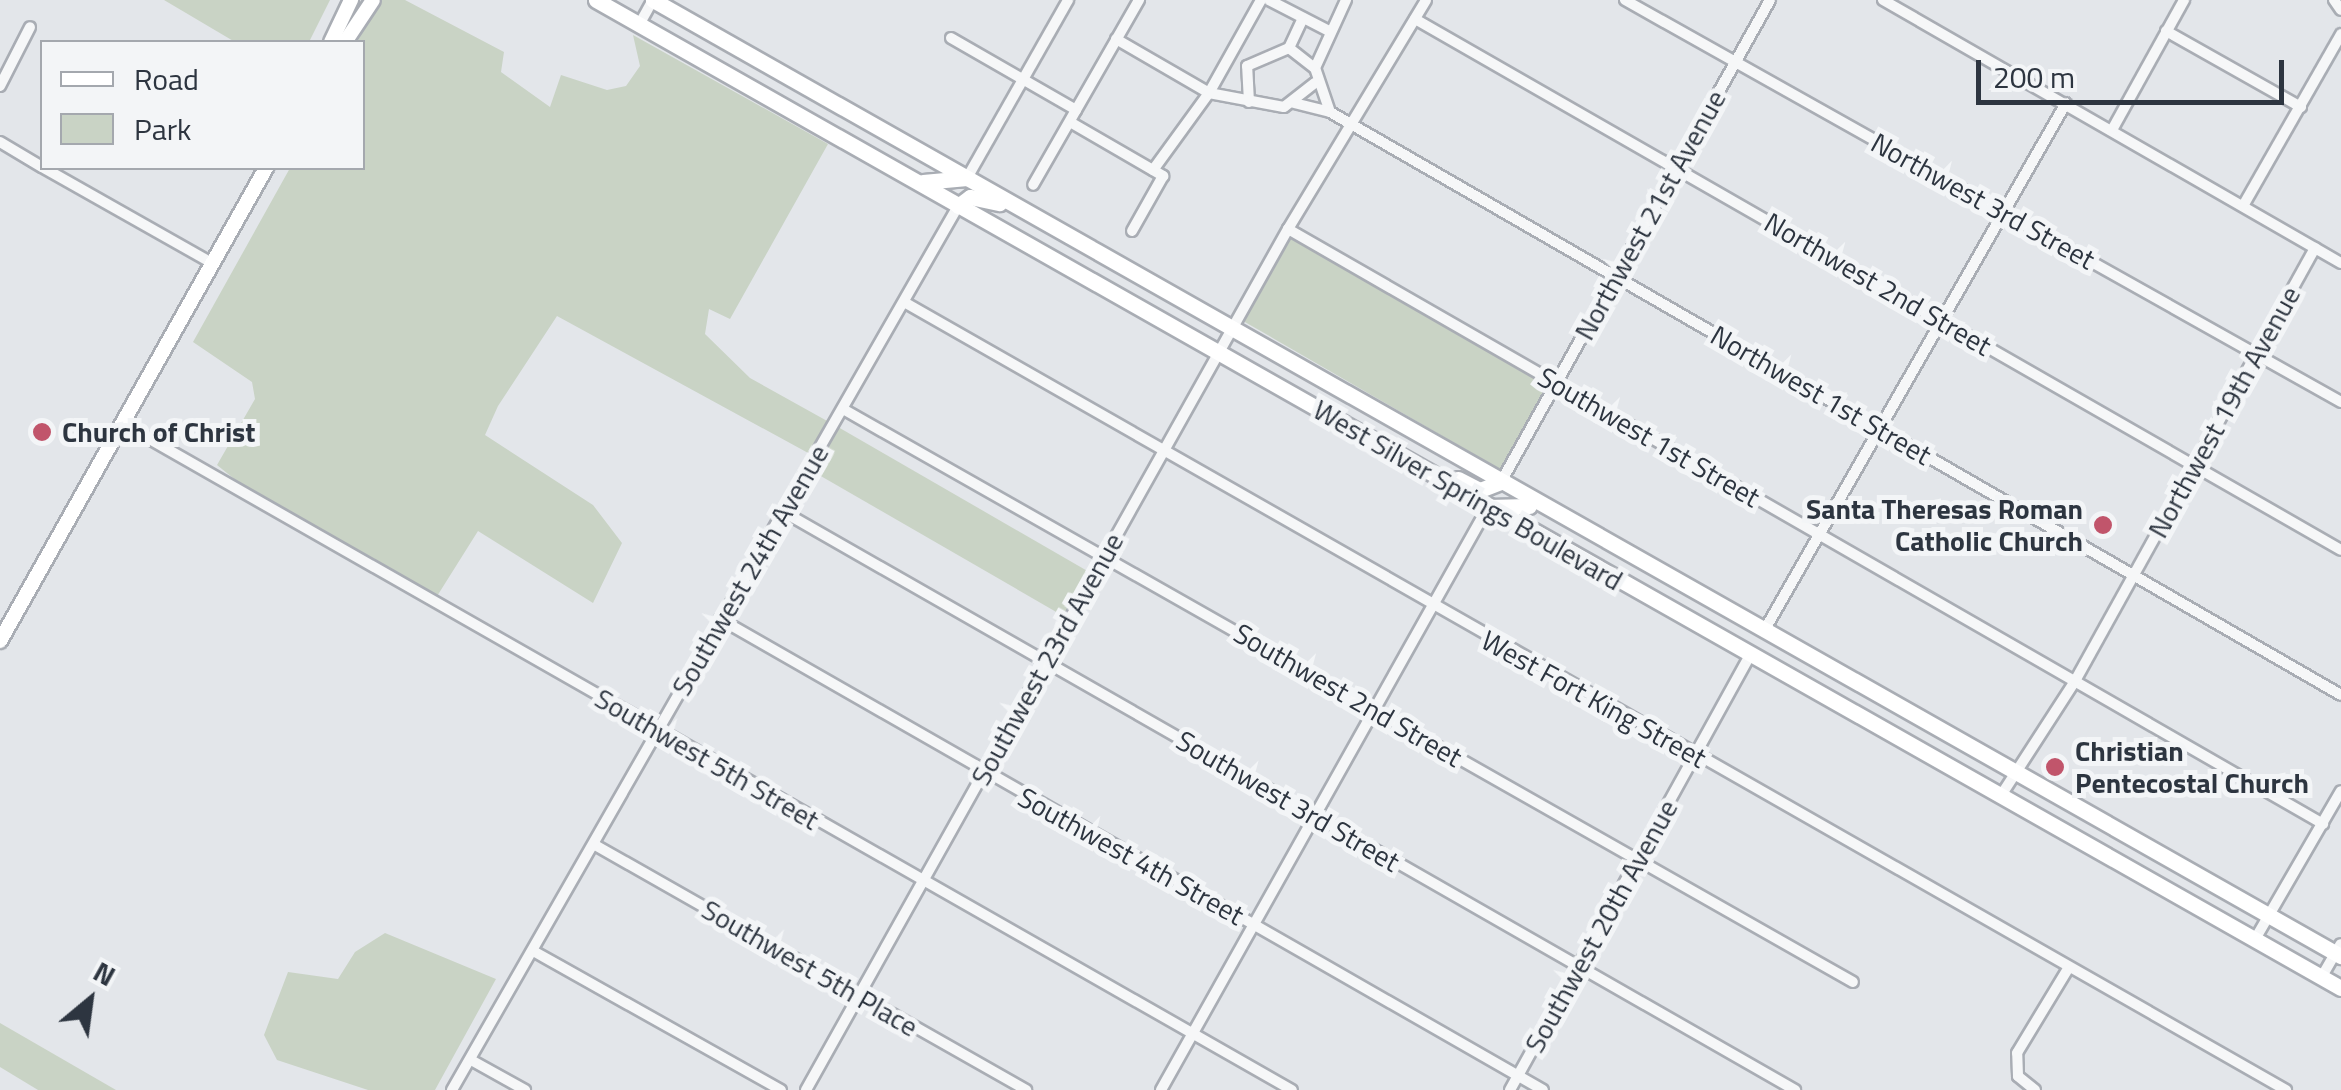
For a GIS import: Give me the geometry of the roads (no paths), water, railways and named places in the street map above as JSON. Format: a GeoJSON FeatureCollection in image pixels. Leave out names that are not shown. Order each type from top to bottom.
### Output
{"type":"FeatureCollection","features":[{"type":"Feature","properties":{"kind":"main road"},"geometry":{"type":"LineString","coordinates":[[332,40],[351,0]]}},
{"type":"Feature","properties":{"kind":"main road"},"geometry":{"type":"LineString","coordinates":[[346,40],[373,0]]}},
{"type":"Feature","properties":{"kind":"main road","name":"West Silver Springs Boulevard"},"geometry":{"type":"LineString","coordinates":[[596,0],[2341,988]]}},
{"type":"Feature","properties":{"kind":"main road","name":"West Silver Springs Boulevard"},"geometry":{"type":"LineString","coordinates":[[653,0],[2268,917],[2339,951]]}},
{"type":"Feature","properties":{"kind":"main road"},"geometry":{"type":"LineString","coordinates":[[0,641],[125,425],[265,170]]}},
{"type":"Feature","properties":{"kind":"main road"},"geometry":{"type":"LineString","coordinates":[[917,181],[967,178]]}},
{"type":"Feature","properties":{"kind":"main road"},"geometry":{"type":"LineString","coordinates":[[958,206],[970,196],[1016,206]]}},
{"type":"Feature","properties":{"kind":"main road"},"geometry":{"type":"LineString","coordinates":[[1374,442],[1389,441],[1472,487],[1501,482]]}},
{"type":"Feature","properties":{"kind":"main road"},"geometry":{"type":"LineString","coordinates":[[1488,507],[1522,502],[1590,532]]}},
{"type":"Feature","properties":{"kind":"main road"},"geometry":{"type":"LineString","coordinates":[[1721,639],[1764,632]]}},
{"type":"Feature","properties":{"kind":"main road"},"geometry":{"type":"LineString","coordinates":[[1750,656],[1792,647]]}},
{"type":"Feature","properties":{"kind":"street"},"geometry":{"type":"LineString","coordinates":[[639,25],[653,0]]}},
{"type":"Feature","properties":{"kind":"street"},"geometry":{"type":"LineString","coordinates":[[967,178],[1068,0]]}},
{"type":"Feature","properties":{"kind":"street"},"geometry":{"type":"LineString","coordinates":[[1034,186],[1139,0]]}},
{"type":"Feature","properties":{"kind":"street"},"geometry":{"type":"LineString","coordinates":[[1152,170],[1209,93],[1261,0]]}},
{"type":"Feature","properties":{"kind":"street"},"geometry":{"type":"LineString","coordinates":[[1269,0],[1329,31]]}},
{"type":"Feature","properties":{"kind":"street"},"geometry":{"type":"LineString","coordinates":[[1330,112],[1314,83],[1315,68],[1346,0]]}},
{"type":"Feature","properties":{"kind":"street","name":"Southwest 23rd Avenue"},"geometry":{"type":"LineString","coordinates":[[806,1090],[1288,229],[1426,0]]}},
{"type":"Feature","properties":{"kind":"street","name":"Northwest 3rd Street"},"geometry":{"type":"LineString","coordinates":[[1625,0],[2341,402]]}},
{"type":"Feature","properties":{"kind":"street","name":"Northwest 21st Avenue"},"geometry":{"type":"LineString","coordinates":[[1501,482],[1770,0]]}},
{"type":"Feature","properties":{"kind":"street"},"geometry":{"type":"LineString","coordinates":[[1883,0],[2341,263]]}},
{"type":"Feature","properties":{"kind":"street"},"geometry":{"type":"LineString","coordinates":[[2112,130],[2184,0]]}},
{"type":"Feature","properties":{"kind":"street"},"geometry":{"type":"LineString","coordinates":[[2334,0],[2341,10]]}},
{"type":"Feature","properties":{"kind":"street"},"geometry":{"type":"LineString","coordinates":[[1249,102],[1247,66],[1288,48],[1303,18]]}},
{"type":"Feature","properties":{"kind":"street","name":"Northwest 2nd Street"},"geometry":{"type":"LineString","coordinates":[[1416,18],[2341,550]]}},
{"type":"Feature","properties":{"kind":"street"},"geometry":{"type":"LineString","coordinates":[[0,86],[30,27]]}},
{"type":"Feature","properties":{"kind":"street"},"geometry":{"type":"LineString","coordinates":[[2166,31],[2301,106]]}},
{"type":"Feature","properties":{"kind":"street"},"geometry":{"type":"LineString","coordinates":[[2244,206],[2341,34]]}},
{"type":"Feature","properties":{"kind":"street"},"geometry":{"type":"LineString","coordinates":[[951,38],[1076,110]]}},
{"type":"Feature","properties":{"kind":"street"},"geometry":{"type":"LineString","coordinates":[[1116,39],[1209,93],[1249,102],[1294,103],[1330,112]]}},
{"type":"Feature","properties":{"kind":"street"},"geometry":{"type":"LineString","coordinates":[[1288,48],[1315,68]]}},
{"type":"Feature","properties":{"kind":"street"},"geometry":{"type":"LineString","coordinates":[[1294,103],[1314,83]]}},
{"type":"Feature","properties":{"kind":"street"},"geometry":{"type":"LineString","coordinates":[[1764,632],[2066,103]]}},
{"type":"Feature","properties":{"kind":"street","name":"Northwest 1st Street"},"geometry":{"type":"LineString","coordinates":[[1330,112],[2341,694]]}},
{"type":"Feature","properties":{"kind":"street"},"geometry":{"type":"LineString","coordinates":[[1070,122],[1163,176],[1132,231]]}},
{"type":"Feature","properties":{"kind":"street"},"geometry":{"type":"LineString","coordinates":[[0,142],[40,165]]}},
{"type":"Feature","properties":{"kind":"street"},"geometry":{"type":"LineString","coordinates":[[48,170],[212,263]]}},
{"type":"Feature","properties":{"kind":"street","name":"Southwest 24th Avenue"},"geometry":{"type":"LineString","coordinates":[[452,1090],[535,952],[958,206]]}},
{"type":"Feature","properties":{"kind":"street","name":"Southwest 1st Street"},"geometry":{"type":"LineString","coordinates":[[1288,229],[2323,824]]}},
{"type":"Feature","properties":{"kind":"street","name":"Northwest 19th Avenue"},"geometry":{"type":"LineString","coordinates":[[2000,797],[2075,681],[2315,248]]}},
{"type":"Feature","properties":{"kind":"street","name":"West Fort King Street"},"geometry":{"type":"LineString","coordinates":[[904,302],[1433,609],[2286,1090]]}},
{"type":"Feature","properties":{"kind":"street","name":"Southwest 2nd Street"},"geometry":{"type":"LineString","coordinates":[[843,409],[1853,982]]}},
{"type":"Feature","properties":{"kind":"street","name":"Southwest 5th Street"},"geometry":{"type":"LineString","coordinates":[[125,425],[1292,1090]]}},
{"type":"Feature","properties":{"kind":"street"},"geometry":{"type":"LineString","coordinates":[[1161,1090],[1488,507]]}},
{"type":"Feature","properties":{"kind":"street","name":"Southwest 3rd Street"},"geometry":{"type":"LineString","coordinates":[[782,511],[1795,1090]]}},
{"type":"Feature","properties":{"kind":"street","name":"Southwest 4th Street"},"geometry":{"type":"LineString","coordinates":[[720,620],[1544,1090]]}},
{"type":"Feature","properties":{"kind":"street","name":"Southwest 20th Avenue"},"geometry":{"type":"LineString","coordinates":[[1510,1090],[1750,656]]}},
{"type":"Feature","properties":{"kind":"street"},"geometry":{"type":"LineString","coordinates":[[2254,942],[2341,792]]}},
{"type":"Feature","properties":{"kind":"street","name":"Southwest 5th Place"},"geometry":{"type":"LineString","coordinates":[[595,845],[1026,1090]]}},
{"type":"Feature","properties":{"kind":"street"},"geometry":{"type":"LineString","coordinates":[[2322,978],[2339,951]]}},
{"type":"Feature","properties":{"kind":"street"},"geometry":{"type":"LineString","coordinates":[[535,952],[781,1090]]}},
{"type":"Feature","properties":{"kind":"street"},"geometry":{"type":"LineString","coordinates":[[2035,1090],[2023,1083],[2017,1053],[2069,967]]}},
{"type":"Feature","properties":{"kind":"street"},"geometry":{"type":"LineString","coordinates":[[471,1060],[524,1090]]}},
{"type":"Feature","properties":{"kind":"place","name":"Church of Christ"},"geometry":{"type":"Point","coordinates":[42,432]}},
{"type":"Feature","properties":{"kind":"place","name":"Santa Theresas Roman Catholic Church"},"geometry":{"type":"Point","coordinates":[2103,525]}},
{"type":"Feature","properties":{"kind":"place","name":"Christian Pentecostal Church"},"geometry":{"type":"Point","coordinates":[2055,767]}}]}
